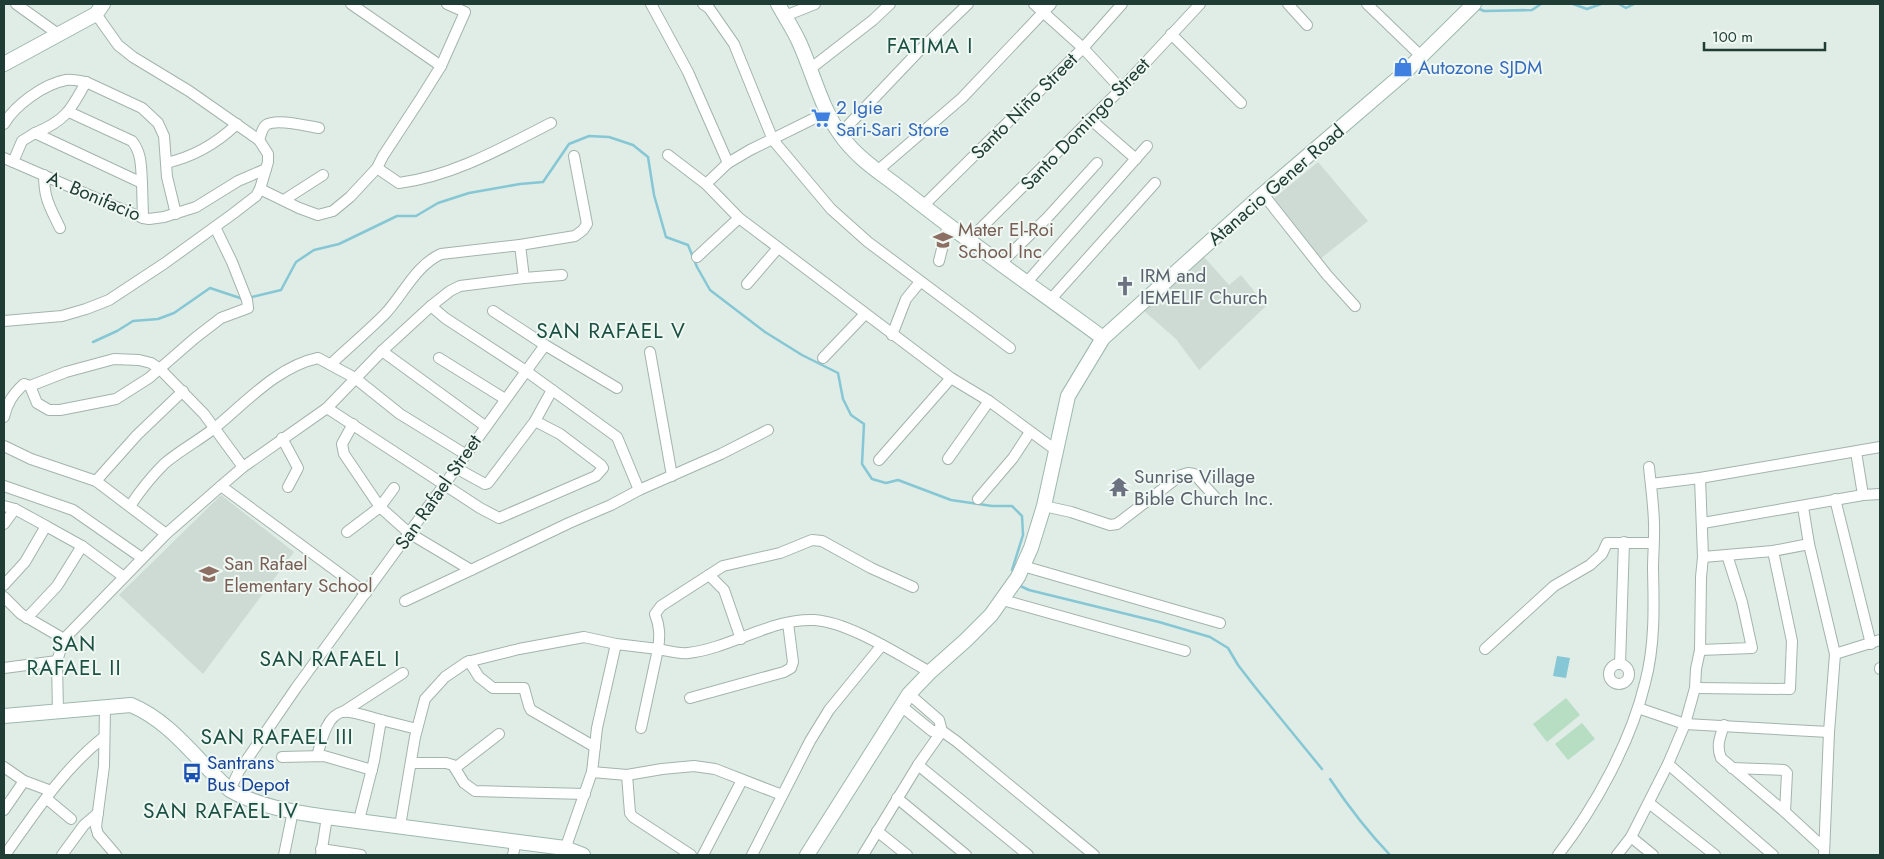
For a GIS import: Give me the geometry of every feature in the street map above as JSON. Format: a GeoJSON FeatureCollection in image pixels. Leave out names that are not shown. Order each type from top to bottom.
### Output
{"type":"FeatureCollection","features":[{"type":"Feature","properties":{"kind":"main road","name":"Atanacio Gener Road"},"geometry":{"type":"LineString","coordinates":[[807,855],[900,705],[930,672],[991,615],[1014,583],[1031,548],[1044,506],[1068,396],[1102,338],[1422,57],[1474,4]]}},
{"type":"Feature","properties":{"kind":"main road"},"geometry":{"type":"LineString","coordinates":[[5,61],[58,34],[100,9]]}},
{"type":"Feature","properties":{"kind":"main road"},"geometry":{"type":"LineString","coordinates":[[782,10],[800,43],[828,112],[840,134],[853,149],[876,172],[1102,338]]}},
{"type":"Feature","properties":{"kind":"main road"},"geometry":{"type":"LineString","coordinates":[[4,716],[58,713],[131,705],[146,712],[176,735],[214,776],[230,790],[258,803],[293,812],[327,817],[516,840],[583,855]]}},
{"type":"Feature","properties":{"kind":"street"},"geometry":{"type":"LineString","coordinates":[[16,4],[58,34]]}},
{"type":"Feature","properties":{"kind":"street"},"geometry":{"type":"LineString","coordinates":[[350,4],[366,8],[441,66]]}},
{"type":"Feature","properties":{"kind":"street"},"geometry":{"type":"LineString","coordinates":[[260,189],[298,208],[318,215],[333,211],[350,196],[377,168],[441,66],[466,8],[447,4]]}},
{"type":"Feature","properties":{"kind":"street"},"geometry":{"type":"LineString","coordinates":[[652,4],[688,72],[728,163]]}},
{"type":"Feature","properties":{"kind":"street"},"geometry":{"type":"LineString","coordinates":[[703,4],[709,8],[734,44],[773,140],[830,209],[868,242],[1010,348]]}},
{"type":"Feature","properties":{"kind":"street"},"geometry":{"type":"LineString","coordinates":[[782,10],[815,4]]}},
{"type":"Feature","properties":{"kind":"street"},"geometry":{"type":"LineString","coordinates":[[810,69],[873,20],[890,4]]}},
{"type":"Feature","properties":{"kind":"street"},"geometry":{"type":"LineString","coordinates":[[840,134],[917,53],[968,4]]}},
{"type":"Feature","properties":{"kind":"street"},"geometry":{"type":"LineString","coordinates":[[1034,4],[1083,48],[1121,89]]}},
{"type":"Feature","properties":{"kind":"street"},"geometry":{"type":"LineString","coordinates":[[876,172],[962,98],[1050,4]]}},
{"type":"Feature","properties":{"kind":"street","name":"Santo Niño Street"},"geometry":{"type":"LineString","coordinates":[[923,206],[1083,48],[1122,4]]}},
{"type":"Feature","properties":{"kind":"street","name":"Santo Domingo Street"},"geometry":{"type":"LineString","coordinates":[[968,241],[1070,142],[1200,4]]}},
{"type":"Feature","properties":{"kind":"street"},"geometry":{"type":"LineString","coordinates":[[1288,4],[1307,25]]}},
{"type":"Feature","properties":{"kind":"street"},"geometry":{"type":"LineString","coordinates":[[1367,4],[1422,57]]}},
{"type":"Feature","properties":{"kind":"street"},"geometry":{"type":"LineString","coordinates":[[4,321],[62,316],[86,310],[109,300],[165,263],[251,201],[260,189],[268,162],[268,154],[259,140],[189,91],[133,57],[118,45],[100,9]]}},
{"type":"Feature","properties":{"kind":"street"},"geometry":{"type":"LineString","coordinates":[[1171,34],[1241,104]]}},
{"type":"Feature","properties":{"kind":"street"},"geometry":{"type":"LineString","coordinates":[[4,124],[14,109],[46,89],[68,80],[86,82],[142,108],[158,123],[164,136],[166,163],[176,214]]}},
{"type":"Feature","properties":{"kind":"street"},"geometry":{"type":"LineString","coordinates":[[8,160],[22,141],[48,128],[69,112],[86,82]]}},
{"type":"Feature","properties":{"kind":"street"},"geometry":{"type":"LineString","coordinates":[[69,112],[132,141],[137,147],[140,155],[142,183],[142,218]]}},
{"type":"Feature","properties":{"kind":"street"},"geometry":{"type":"LineString","coordinates":[[706,184],[728,163],[750,150],[828,112]]}},
{"type":"Feature","properties":{"kind":"street"},"geometry":{"type":"LineString","coordinates":[[1090,119],[1136,159]]}},
{"type":"Feature","properties":{"kind":"street"},"geometry":{"type":"LineString","coordinates":[[259,140],[267,124],[277,122],[318,128]]}},
{"type":"Feature","properties":{"kind":"street"},"geometry":{"type":"LineString","coordinates":[[377,168],[398,183],[424,180],[444,174],[498,151],[551,123]]}},
{"type":"Feature","properties":{"kind":"street"},"geometry":{"type":"LineString","coordinates":[[166,163],[184,160],[220,140],[237,124]]}},
{"type":"Feature","properties":{"kind":"street"},"geometry":{"type":"LineString","coordinates":[[35,133],[142,183]]}},
{"type":"Feature","properties":{"kind":"street"},"geometry":{"type":"LineString","coordinates":[[1027,282],[1148,146]]}},
{"type":"Feature","properties":{"kind":"street"},"geometry":{"type":"LineString","coordinates":[[668,155],[706,184],[739,218],[892,335],[951,378],[989,401],[1057,451]]}},
{"type":"Feature","properties":{"kind":"street"},"geometry":{"type":"LineString","coordinates":[[331,364],[386,313],[426,263],[435,256],[576,236],[584,230],[588,224],[574,156]]}},
{"type":"Feature","properties":{"kind":"street","name":"A. Bonifacio"},"geometry":{"type":"LineString","coordinates":[[8,160],[142,218],[164,217],[196,207],[238,181],[266,169]]}},
{"type":"Feature","properties":{"kind":"street"},"geometry":{"type":"LineString","coordinates":[[1000,264],[1047,218],[1097,163]]}},
{"type":"Feature","properties":{"kind":"street"},"geometry":{"type":"LineString","coordinates":[[44,175],[46,198],[60,228]]}},
{"type":"Feature","properties":{"kind":"street"},"geometry":{"type":"LineString","coordinates":[[284,200],[323,175]]}},
{"type":"Feature","properties":{"kind":"street"},"geometry":{"type":"LineString","coordinates":[[1051,299],[1155,184]]}},
{"type":"Feature","properties":{"kind":"street"},"geometry":{"type":"LineString","coordinates":[[1264,194],[1327,275],[1355,306]]}},
{"type":"Feature","properties":{"kind":"street"},"geometry":{"type":"LineString","coordinates":[[697,257],[739,218]]}},
{"type":"Feature","properties":{"kind":"street"},"geometry":{"type":"LineString","coordinates":[[939,261],[948,225]]}},
{"type":"Feature","properties":{"kind":"street"},"geometry":{"type":"LineString","coordinates":[[30,386],[37,403],[49,410],[60,410],[116,398],[136,387],[221,318],[248,308],[247,300],[232,262],[215,227]]}},
{"type":"Feature","properties":{"kind":"street"},"geometry":{"type":"LineString","coordinates":[[520,245],[524,278]]}},
{"type":"Feature","properties":{"kind":"street"},"geometry":{"type":"LineString","coordinates":[[747,284],[778,248]]}},
{"type":"Feature","properties":{"kind":"street"},"geometry":{"type":"LineString","coordinates":[[58,713],[57,661],[64,639],[166,534],[221,486],[282,438],[326,408],[382,351],[450,291],[460,286],[562,275]]}},
{"type":"Feature","properties":{"kind":"street"},"geometry":{"type":"LineString","coordinates":[[892,335],[906,299],[920,282]]}},
{"type":"Feature","properties":{"kind":"street"},"geometry":{"type":"LineString","coordinates":[[431,306],[445,318],[526,371],[617,437],[639,490]]}},
{"type":"Feature","properties":{"kind":"street"},"geometry":{"type":"LineString","coordinates":[[493,311],[617,388]]}},
{"type":"Feature","properties":{"kind":"street"},"geometry":{"type":"LineString","coordinates":[[823,358],[865,314]]}},
{"type":"Feature","properties":{"kind":"street","name":"San Rafael Street"},"geometry":{"type":"LineString","coordinates":[[230,790],[239,771],[291,696],[545,344]]}},
{"type":"Feature","properties":{"kind":"street"},"geometry":{"type":"LineString","coordinates":[[382,351],[485,426]]}},
{"type":"Feature","properties":{"kind":"street"},"geometry":{"type":"LineString","coordinates":[[650,352],[672,476]]}},
{"type":"Feature","properties":{"kind":"street"},"geometry":{"type":"LineString","coordinates":[[130,506],[146,483],[164,464],[214,428],[271,381],[304,362],[318,358],[355,378],[400,414],[465,454]]}},
{"type":"Feature","properties":{"kind":"street"},"geometry":{"type":"LineString","coordinates":[[439,358],[505,399]]}},
{"type":"Feature","properties":{"kind":"street"},"geometry":{"type":"LineString","coordinates":[[4,417],[7,404],[24,384],[30,386],[48,378],[114,359],[151,362],[184,391],[243,467]]}},
{"type":"Feature","properties":{"kind":"street"},"geometry":{"type":"LineString","coordinates":[[879,460],[951,378]]}},
{"type":"Feature","properties":{"kind":"street"},"geometry":{"type":"LineString","coordinates":[[456,468],[484,484],[488,483],[535,421],[552,390]]}},
{"type":"Feature","properties":{"kind":"street"},"geometry":{"type":"LineString","coordinates":[[96,481],[137,435],[184,391]]}},
{"type":"Feature","properties":{"kind":"street"},"geometry":{"type":"LineString","coordinates":[[948,458],[989,401]]}},
{"type":"Feature","properties":{"kind":"street"},"geometry":{"type":"LineString","coordinates":[[326,408],[498,518],[596,476],[602,468],[602,465],[560,434],[535,421]]}},
{"type":"Feature","properties":{"kind":"street"},"geometry":{"type":"LineString","coordinates":[[353,424],[342,444],[344,454],[380,507],[409,533],[471,570]]}},
{"type":"Feature","properties":{"kind":"street"},"geometry":{"type":"LineString","coordinates":[[405,601],[611,505],[639,490],[721,454],[768,430]]}},
{"type":"Feature","properties":{"kind":"street"},"geometry":{"type":"LineString","coordinates":[[978,499],[1013,458],[1030,432]]}},
{"type":"Feature","properties":{"kind":"street"},"geometry":{"type":"LineString","coordinates":[[282,438],[298,468],[288,487]]}},
{"type":"Feature","properties":{"kind":"street"},"geometry":{"type":"LineString","coordinates":[[4,446],[31,459],[96,481],[166,534]]}},
{"type":"Feature","properties":{"kind":"street"},"geometry":{"type":"LineString","coordinates":[[1651,484],[1700,478],[1880,447]]}},
{"type":"Feature","properties":{"kind":"street"},"geometry":{"type":"LineString","coordinates":[[1856,452],[1863,494]]}},
{"type":"Feature","properties":{"kind":"street"},"geometry":{"type":"LineString","coordinates":[[1558,855],[1587,816],[1616,758],[1638,708],[1646,682],[1651,657],[1654,536],[1649,467]]}},
{"type":"Feature","properties":{"kind":"street"},"geometry":{"type":"LineString","coordinates":[[1044,506],[1071,512],[1110,525],[1117,524],[1167,484],[1181,474],[1188,473],[1194,474],[1202,481],[1215,497]]}},
{"type":"Feature","properties":{"kind":"street"},"geometry":{"type":"LineString","coordinates":[[1617,855],[1631,837],[1668,764],[1684,724],[1695,688],[1700,650],[1703,557],[1700,478]]}},
{"type":"Feature","properties":{"kind":"street"},"geometry":{"type":"LineString","coordinates":[[4,486],[73,510],[142,558]]}},
{"type":"Feature","properties":{"kind":"street"},"geometry":{"type":"LineString","coordinates":[[221,486],[366,593]]}},
{"type":"Feature","properties":{"kind":"street"},"geometry":{"type":"LineString","coordinates":[[347,532],[380,507],[394,488]]}},
{"type":"Feature","properties":{"kind":"street"},"geometry":{"type":"LineString","coordinates":[[1703,523],[1803,507],[1863,494],[1880,495]]}},
{"type":"Feature","properties":{"kind":"street"},"geometry":{"type":"LineString","coordinates":[[1835,499],[1876,642],[1835,654]]}},
{"type":"Feature","properties":{"kind":"street"},"geometry":{"type":"LineString","coordinates":[[4,506],[16,510],[82,546],[124,577]]}},
{"type":"Feature","properties":{"kind":"street"},"geometry":{"type":"LineString","coordinates":[[1803,507],[1809,544],[1835,654],[1829,732],[1824,852]]}},
{"type":"Feature","properties":{"kind":"street"},"geometry":{"type":"LineString","coordinates":[[4,524],[16,510]]}},
{"type":"Feature","properties":{"kind":"street"},"geometry":{"type":"LineString","coordinates":[[4,585],[25,562],[46,526]]}},
{"type":"Feature","properties":{"kind":"street"},"geometry":{"type":"LineString","coordinates":[[641,728],[660,636],[657,611],[661,606],[723,566],[780,553],[812,540],[822,541],[871,568],[913,587]]}},
{"type":"Feature","properties":{"kind":"street"},"geometry":{"type":"LineString","coordinates":[[1620,664],[1624,542]]}},
{"type":"Feature","properties":{"kind":"street"},"geometry":{"type":"LineString","coordinates":[[1485,649],[1554,586],[1590,565],[1602,554],[1607,543],[1653,543]]}},
{"type":"Feature","properties":{"kind":"street"},"geometry":{"type":"LineString","coordinates":[[1703,557],[1773,552],[1809,544]]}},
{"type":"Feature","properties":{"kind":"street"},"geometry":{"type":"LineString","coordinates":[[28,618],[57,586],[82,546]]}},
{"type":"Feature","properties":{"kind":"street"},"geometry":{"type":"LineString","coordinates":[[1695,688],[1790,689],[1792,641],[1773,552]]}},
{"type":"Feature","properties":{"kind":"street"},"geometry":{"type":"LineString","coordinates":[[1700,650],[1752,648],[1742,602],[1727,555]]}},
{"type":"Feature","properties":{"kind":"street"},"geometry":{"type":"LineString","coordinates":[[709,576],[724,590],[741,638]]}},
{"type":"Feature","properties":{"kind":"street"},"geometry":{"type":"LineString","coordinates":[[1014,583],[1220,624]]}},
{"type":"Feature","properties":{"kind":"street"},"geometry":{"type":"LineString","coordinates":[[1014,583],[1185,651]]}},
{"type":"Feature","properties":{"kind":"street"},"geometry":{"type":"LineString","coordinates":[[4,597],[28,618],[64,639]]}},
{"type":"Feature","properties":{"kind":"street"},"geometry":{"type":"LineString","coordinates":[[400,826],[417,729],[425,700],[445,677],[469,661],[519,649],[584,637],[616,644],[686,653],[712,648],[788,623],[800,620],[817,620],[843,627],[930,672]]}},
{"type":"Feature","properties":{"kind":"street"},"geometry":{"type":"LineString","coordinates":[[690,698],[789,670],[793,662],[788,623]]}},
{"type":"Feature","properties":{"kind":"street"},"geometry":{"type":"LineString","coordinates":[[564,852],[592,772],[595,747],[616,644]]}},
{"type":"Feature","properties":{"kind":"street"},"geometry":{"type":"LineString","coordinates":[[752,855],[810,741],[824,718],[882,646]]}},
{"type":"Feature","properties":{"kind":"street"},"geometry":{"type":"LineString","coordinates":[[4,668],[57,661]]}},
{"type":"Feature","properties":{"kind":"street"},"geometry":{"type":"LineString","coordinates":[[469,661],[480,677],[493,688],[524,688],[531,710],[595,747]]}},
{"type":"Feature","properties":{"kind":"street"},"geometry":{"type":"LineString","coordinates":[[1620,664],[1626,667],[1629,677],[1625,683],[1614,684],[1609,678],[1610,668],[1620,664]]}},
{"type":"Feature","properties":{"kind":"street"},"geometry":{"type":"LineString","coordinates":[[317,756],[327,727],[335,716],[403,673]]}},
{"type":"Feature","properties":{"kind":"street"},"geometry":{"type":"LineString","coordinates":[[1629,677],[1646,682]]}},
{"type":"Feature","properties":{"kind":"street"},"geometry":{"type":"LineString","coordinates":[[909,694],[939,720],[942,732]]}},
{"type":"Feature","properties":{"kind":"street"},"geometry":{"type":"LineString","coordinates":[[900,705],[932,731],[942,732],[956,741],[1094,855]]}},
{"type":"Feature","properties":{"kind":"street"},"geometry":{"type":"LineString","coordinates":[[105,708],[104,766],[96,827],[98,834],[116,855]]}},
{"type":"Feature","properties":{"kind":"street"},"geometry":{"type":"LineString","coordinates":[[1638,708],[1684,724],[1829,732]]}},
{"type":"Feature","properties":{"kind":"street"},"geometry":{"type":"LineString","coordinates":[[343,712],[368,716],[417,729]]}},
{"type":"Feature","properties":{"kind":"street"},"geometry":{"type":"LineString","coordinates":[[359,820],[372,770],[381,720]]}},
{"type":"Feature","properties":{"kind":"street"},"geometry":{"type":"LineString","coordinates":[[1724,726],[1718,751],[1721,758],[1785,812],[1824,852]]}},
{"type":"Feature","properties":{"kind":"street"},"geometry":{"type":"LineString","coordinates":[[863,855],[918,765],[942,732]]}},
{"type":"Feature","properties":{"kind":"street"},"geometry":{"type":"LineString","coordinates":[[455,768],[499,734]]}},
{"type":"Feature","properties":{"kind":"street"},"geometry":{"type":"LineString","coordinates":[[5,855],[49,795],[88,749],[104,737]]}},
{"type":"Feature","properties":{"kind":"street"},"geometry":{"type":"LineString","coordinates":[[282,757],[324,756],[372,770]]}},
{"type":"Feature","properties":{"kind":"street"},"geometry":{"type":"LineString","coordinates":[[411,763],[446,763],[453,765],[464,784],[475,791],[584,794]]}},
{"type":"Feature","properties":{"kind":"street"},"geometry":{"type":"LineString","coordinates":[[1668,764],[1773,855]]}},
{"type":"Feature","properties":{"kind":"street"},"geometry":{"type":"LineString","coordinates":[[918,765],[1028,855]]}},
{"type":"Feature","properties":{"kind":"street"},"geometry":{"type":"LineString","coordinates":[[592,772],[627,776],[662,769],[694,766],[715,769],[782,796]]}},
{"type":"Feature","properties":{"kind":"street"},"geometry":{"type":"LineString","coordinates":[[4,767],[49,795],[71,819]]}},
{"type":"Feature","properties":{"kind":"street"},"geometry":{"type":"LineString","coordinates":[[1732,768],[1784,770],[1787,773],[1785,812]]}},
{"type":"Feature","properties":{"kind":"street"},"geometry":{"type":"LineString","coordinates":[[627,776],[630,813],[633,817],[691,855]]}},
{"type":"Feature","properties":{"kind":"street"},"geometry":{"type":"LineString","coordinates":[[703,855],[742,780]]}},
{"type":"Feature","properties":{"kind":"street"},"geometry":{"type":"LineString","coordinates":[[4,810],[24,781]]}},
{"type":"Feature","properties":{"kind":"street"},"geometry":{"type":"LineString","coordinates":[[897,798],[966,855]]}},
{"type":"Feature","properties":{"kind":"street"},"geometry":{"type":"LineString","coordinates":[[1648,803],[1715,855]]}},
{"type":"Feature","properties":{"kind":"street"},"geometry":{"type":"LineString","coordinates":[[284,855],[293,812]]}},
{"type":"Feature","properties":{"kind":"street"},"geometry":{"type":"LineString","coordinates":[[62,855],[84,825],[98,814]]}},
{"type":"Feature","properties":{"kind":"street"},"geometry":{"type":"LineString","coordinates":[[327,817],[321,852],[361,855]]}},
{"type":"Feature","properties":{"kind":"street"},"geometry":{"type":"LineString","coordinates":[[877,831],[907,855]]}},
{"type":"Feature","properties":{"kind":"street"},"geometry":{"type":"LineString","coordinates":[[1631,837],[1653,855]]}},
{"type":"Feature","properties":{"kind":"street"},"geometry":{"type":"LineString","coordinates":[[514,855],[516,840]]}},
{"type":"Feature","properties":{"kind":"shaded area"},"geometry":{"type":"Polygon","coordinates":[[[1318,162],[1368,221],[1320,259],[1272,200],[1318,162]]]}},
{"type":"Feature","properties":{"kind":"shaded area"},"geometry":{"type":"Polygon","coordinates":[[[1204,257],[1229,285],[1241,275],[1266,306],[1199,370],[1176,339],[1143,310],[1204,257]]]}},
{"type":"Feature","properties":{"kind":"shaded area","name":"San Rafael Elementary School"},"geometry":{"type":"Polygon","coordinates":[[[221,495],[294,552],[203,674],[119,595],[221,495]]]}},
{"type":"Feature","properties":{"kind":"green space"},"geometry":{"type":"Polygon","coordinates":[[[1566,698],[1580,715],[1547,742],[1533,724],[1566,698]]]}},
{"type":"Feature","properties":{"kind":"green space"},"geometry":{"type":"Polygon","coordinates":[[[1582,723],[1595,739],[1568,760],[1555,744],[1582,723]]]}},
{"type":"Feature","properties":{"kind":"water"},"geometry":{"type":"Polygon","coordinates":[[[1557,656],[1570,658],[1566,678],[1553,676],[1557,656]]]}},
{"type":"Feature","properties":{"kind":"waterway"},"geometry":{"type":"LineString","coordinates":[[1477,8],[1484,11],[1532,10],[1541,4]]}},
{"type":"Feature","properties":{"kind":"waterway"},"geometry":{"type":"LineString","coordinates":[[1573,4],[1587,9],[1601,4]]}},
{"type":"Feature","properties":{"kind":"waterway"},"geometry":{"type":"LineString","coordinates":[[1619,4],[1626,8],[1634,4]]}},
{"type":"Feature","properties":{"kind":"waterway"},"geometry":{"type":"LineString","coordinates":[[248,298],[281,290],[296,262],[314,250],[339,244],[397,216],[416,216],[438,203],[469,193],[543,182],[569,144],[589,136],[609,137],[633,145],[648,157],[654,195],[666,237],[688,245],[697,267],[710,290],[765,332],[802,355],[838,373],[843,399],[851,415],[864,424],[862,464],[872,479],[886,483],[898,480],[951,500],[992,506],[1012,506],[1022,516],[1023,535],[1012,570]]}},
{"type":"Feature","properties":{"kind":"waterway"},"geometry":{"type":"LineString","coordinates":[[93,342],[133,321],[158,319],[174,313],[210,288],[243,299]]}},
{"type":"Feature","properties":{"kind":"waterway"},"geometry":{"type":"LineString","coordinates":[[1018,585],[1029,590],[1159,622],[1210,637],[1228,648],[1255,687],[1322,769]]}},
{"type":"Feature","properties":{"kind":"waterway"},"geometry":{"type":"LineString","coordinates":[[1330,779],[1390,855]]}},
{"type":"Feature","properties":{"kind":"place","name":"Autozone SJDM"},"geometry":{"type":"Point","coordinates":[1403,67]}},
{"type":"Feature","properties":{"kind":"place","name":"2 Igie Sari-Sari Store"},"geometry":{"type":"Point","coordinates":[821,118]}},
{"type":"Feature","properties":{"kind":"place","name":"Mater El-Roi School Inc"},"geometry":{"type":"Point","coordinates":[943,240]}},
{"type":"Feature","properties":{"kind":"place","name":"IRM and IEMELIF Church"},"geometry":{"type":"Point","coordinates":[1125,286]}},
{"type":"Feature","properties":{"kind":"place","name":"Sunrise Village Bible Church Inc."},"geometry":{"type":"Point","coordinates":[1119,487]}},
{"type":"Feature","properties":{"kind":"place","name":"San Rafael Elementary School"},"geometry":{"type":"Point","coordinates":[209,574]}},
{"type":"Feature","properties":{"kind":"place","name":"Santrans Bus Depot"},"geometry":{"type":"Point","coordinates":[192,773]}},
{"type":"Feature","properties":{"kind":"district","name":"FATIMA I"},"geometry":{"type":"Point","coordinates":[930,46]}},
{"type":"Feature","properties":{"kind":"district","name":"SAN RAFAEL V"},"geometry":{"type":"Point","coordinates":[611,331]}},
{"type":"Feature","properties":{"kind":"district","name":"SAN RAFAEL II"},"geometry":{"type":"Point","coordinates":[74,656]}},
{"type":"Feature","properties":{"kind":"district","name":"SAN RAFAEL I"},"geometry":{"type":"Point","coordinates":[330,659]}},
{"type":"Feature","properties":{"kind":"district","name":"SAN RAFAEL III"},"geometry":{"type":"Point","coordinates":[277,737]}},
{"type":"Feature","properties":{"kind":"district","name":"SAN RAFAEL IV"},"geometry":{"type":"Point","coordinates":[221,811]}}]}
